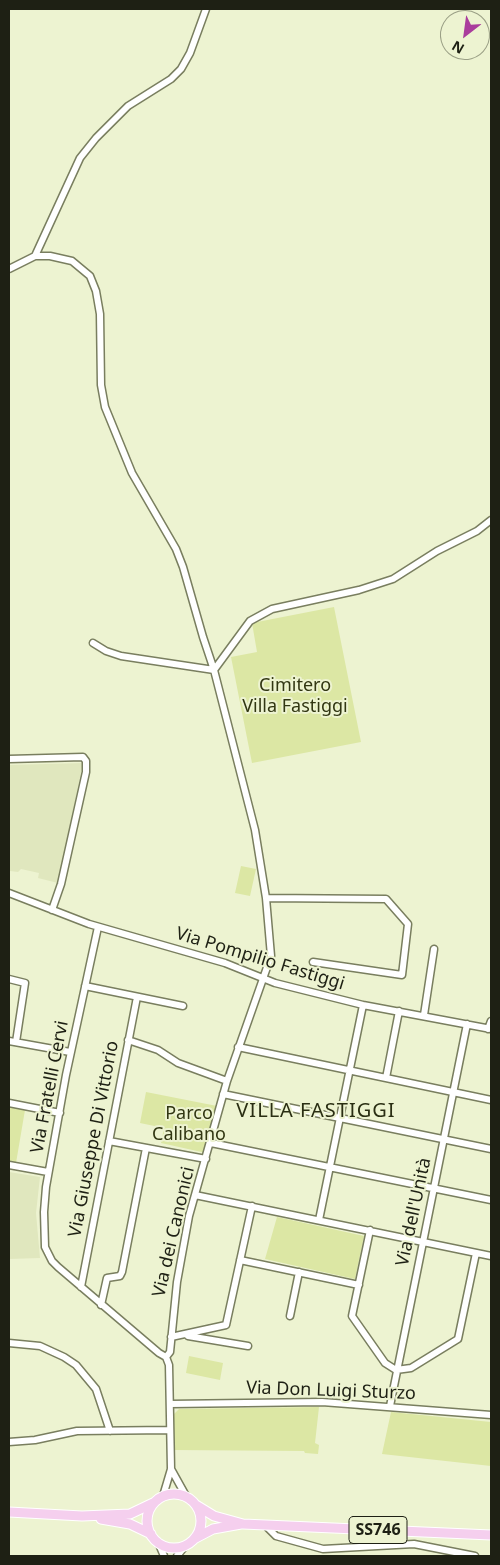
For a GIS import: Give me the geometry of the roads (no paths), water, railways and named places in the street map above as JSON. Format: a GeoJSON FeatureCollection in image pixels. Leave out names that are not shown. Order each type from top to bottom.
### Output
{"type":"FeatureCollection","features":[{"type":"Feature","properties":{"kind":"main road"},"geometry":{"type":"LineString","coordinates":[[9,1512],[82,1516],[130,1514],[153,1504],[163,1496],[178,1494],[186,1496]]}},
{"type":"Feature","properties":{"kind":"main road","name":"SS746"},"geometry":{"type":"LineString","coordinates":[[186,1496],[196,1505],[214,1516],[243,1524]]}},
{"type":"Feature","properties":{"kind":"main road"},"geometry":{"type":"LineString","coordinates":[[151,1534],[147,1518],[153,1504]]}},
{"type":"Feature","properties":{"kind":"main road"},"geometry":{"type":"LineString","coordinates":[[194,1539],[201,1522],[196,1505]]}},
{"type":"Feature","properties":{"kind":"main road"},"geometry":{"type":"LineString","coordinates":[[82,1516],[130,1524],[151,1534],[158,1542],[171,1547],[186,1545]]}},
{"type":"Feature","properties":{"kind":"main road","name":"SS746"},"geometry":{"type":"LineString","coordinates":[[186,1545],[213,1529],[243,1524],[491,1535]]}},
{"type":"Feature","properties":{"kind":"street"},"geometry":{"type":"LineString","coordinates":[[9,269],[35,256],[80,158],[96,138],[128,106],[171,79],[181,69],[190,53],[206,9]]}},
{"type":"Feature","properties":{"kind":"street","name":"Via dei Canonici"},"geometry":{"type":"LineString","coordinates":[[35,256],[72,261],[90,276],[96,291],[100,314],[101,385],[105,407],[132,474],[176,549],[214,670],[255,830],[266,898],[271,956],[227,1081],[195,1195],[176,1282],[170,1352],[166,1357],[169,1365],[171,1469],[163,1496]]}},
{"type":"Feature","properties":{"kind":"street"},"geometry":{"type":"LineString","coordinates":[[93,643],[106,651],[121,656],[214,670],[250,622],[272,609],[359,590],[393,579],[437,551],[478,531],[491,520]]}},
{"type":"Feature","properties":{"kind":"street"},"geometry":{"type":"LineString","coordinates":[[9,759],[83,757],[86,761],[86,772],[61,884],[52,910]]}},
{"type":"Feature","properties":{"kind":"street","name":"Via Pompilio Fastiggi"},"geometry":{"type":"LineString","coordinates":[[9,893],[98,927],[225,963],[262,978],[363,1005],[399,1010],[490,1029]]}},
{"type":"Feature","properties":{"kind":"street"},"geometry":{"type":"LineString","coordinates":[[266,898],[386,899],[408,924],[402,975],[313,962]]}},
{"type":"Feature","properties":{"kind":"street","name":"Via Fratelli Cervi"},"geometry":{"type":"LineString","coordinates":[[81,1287],[52,1261],[48,1254],[45,1247],[44,1212],[48,1172],[70,1052],[98,927]]}},
{"type":"Feature","properties":{"kind":"street"},"geometry":{"type":"LineString","coordinates":[[424,1015],[434,949]]}},
{"type":"Feature","properties":{"kind":"street"},"geometry":{"type":"LineString","coordinates":[[9,979],[25,982],[16,1042]]}},
{"type":"Feature","properties":{"kind":"street"},"geometry":{"type":"LineString","coordinates":[[85,986],[183,1006]]}},
{"type":"Feature","properties":{"kind":"street","name":"Via Giuseppe Di Vittorio"},"geometry":{"type":"LineString","coordinates":[[81,1287],[137,997]]}},
{"type":"Feature","properties":{"kind":"street"},"geometry":{"type":"LineString","coordinates":[[318,1220],[363,1005]]}},
{"type":"Feature","properties":{"kind":"street"},"geometry":{"type":"LineString","coordinates":[[386,1078],[399,1010]]}},
{"type":"Feature","properties":{"kind":"street"},"geometry":{"type":"LineString","coordinates":[[490,1029],[491,1021]]}},
{"type":"Feature","properties":{"kind":"street","name":"Via dell'Unità"},"geometry":{"type":"LineString","coordinates":[[390,1406],[467,1024]]}},
{"type":"Feature","properties":{"kind":"street"},"geometry":{"type":"LineString","coordinates":[[128,1040],[158,1050],[178,1063],[227,1081]]}},
{"type":"Feature","properties":{"kind":"street"},"geometry":{"type":"LineString","coordinates":[[9,1041],[70,1052]]}},
{"type":"Feature","properties":{"kind":"street"},"geometry":{"type":"LineString","coordinates":[[238,1047],[491,1100]]}},
{"type":"Feature","properties":{"kind":"street"},"geometry":{"type":"LineString","coordinates":[[224,1094],[491,1149]]}},
{"type":"Feature","properties":{"kind":"street"},"geometry":{"type":"LineString","coordinates":[[9,1104],[60,1113]]}},
{"type":"Feature","properties":{"kind":"street"},"geometry":{"type":"LineString","coordinates":[[109,1141],[206,1159]]}},
{"type":"Feature","properties":{"kind":"street"},"geometry":{"type":"LineString","coordinates":[[211,1143],[491,1200]]}},
{"type":"Feature","properties":{"kind":"street"},"geometry":{"type":"LineString","coordinates":[[101,1305],[107,1278],[120,1276],[122,1272],[146,1148]]}},
{"type":"Feature","properties":{"kind":"street"},"geometry":{"type":"LineString","coordinates":[[9,1165],[48,1172]]}},
{"type":"Feature","properties":{"kind":"street"},"geometry":{"type":"LineString","coordinates":[[195,1195],[491,1256]]}},
{"type":"Feature","properties":{"kind":"street"},"geometry":{"type":"LineString","coordinates":[[171,1337],[226,1325],[252,1206]]}},
{"type":"Feature","properties":{"kind":"street"},"geometry":{"type":"LineString","coordinates":[[370,1230],[352,1316],[385,1363],[396,1370],[411,1368],[458,1339],[476,1253]]}},
{"type":"Feature","properties":{"kind":"street"},"geometry":{"type":"LineString","coordinates":[[240,1260],[359,1285]]}},
{"type":"Feature","properties":{"kind":"street"},"geometry":{"type":"LineString","coordinates":[[290,1316],[299,1272]]}},
{"type":"Feature","properties":{"kind":"street"},"geometry":{"type":"LineString","coordinates":[[81,1287],[166,1357]]}},
{"type":"Feature","properties":{"kind":"street"},"geometry":{"type":"LineString","coordinates":[[184,1335],[248,1346]]}},
{"type":"Feature","properties":{"kind":"street"},"geometry":{"type":"LineString","coordinates":[[9,1343],[40,1346],[76,1365],[96,1389],[110,1431]]}},
{"type":"Feature","properties":{"kind":"street","name":"Via Don Luigi Sturzo"},"geometry":{"type":"LineString","coordinates":[[170,1404],[322,1402],[491,1415]]}},
{"type":"Feature","properties":{"kind":"street"},"geometry":{"type":"LineString","coordinates":[[11,1442],[35,1440],[77,1431],[170,1430]]}},
{"type":"Feature","properties":{"kind":"street","name":"Via dei Canonici"},"geometry":{"type":"LineString","coordinates":[[171,1469],[186,1496]]}},
{"type":"Feature","properties":{"kind":"street"},"geometry":{"type":"LineString","coordinates":[[265,1525],[276,1536],[323,1549],[414,1544],[475,1556]]}},
{"type":"Feature","properties":{"kind":"street"},"geometry":{"type":"LineString","coordinates":[[158,1542],[164,1556]]}},
{"type":"Feature","properties":{"kind":"street"},"geometry":{"type":"LineString","coordinates":[[178,1556],[186,1545]]}},
{"type":"Feature","properties":{"kind":"district","name":"VILLA FASTIGGI"},"geometry":{"type":"Point","coordinates":[316,1111]}},
{"type":"Feature","properties":{"kind":"park label","name":"Cimitero Villa Fastiggi"},"geometry":{"type":"Point","coordinates":[295,696]}},
{"type":"Feature","properties":{"kind":"park label","name":"Parco Calibano"},"geometry":{"type":"Point","coordinates":[189,1124]}}]}
